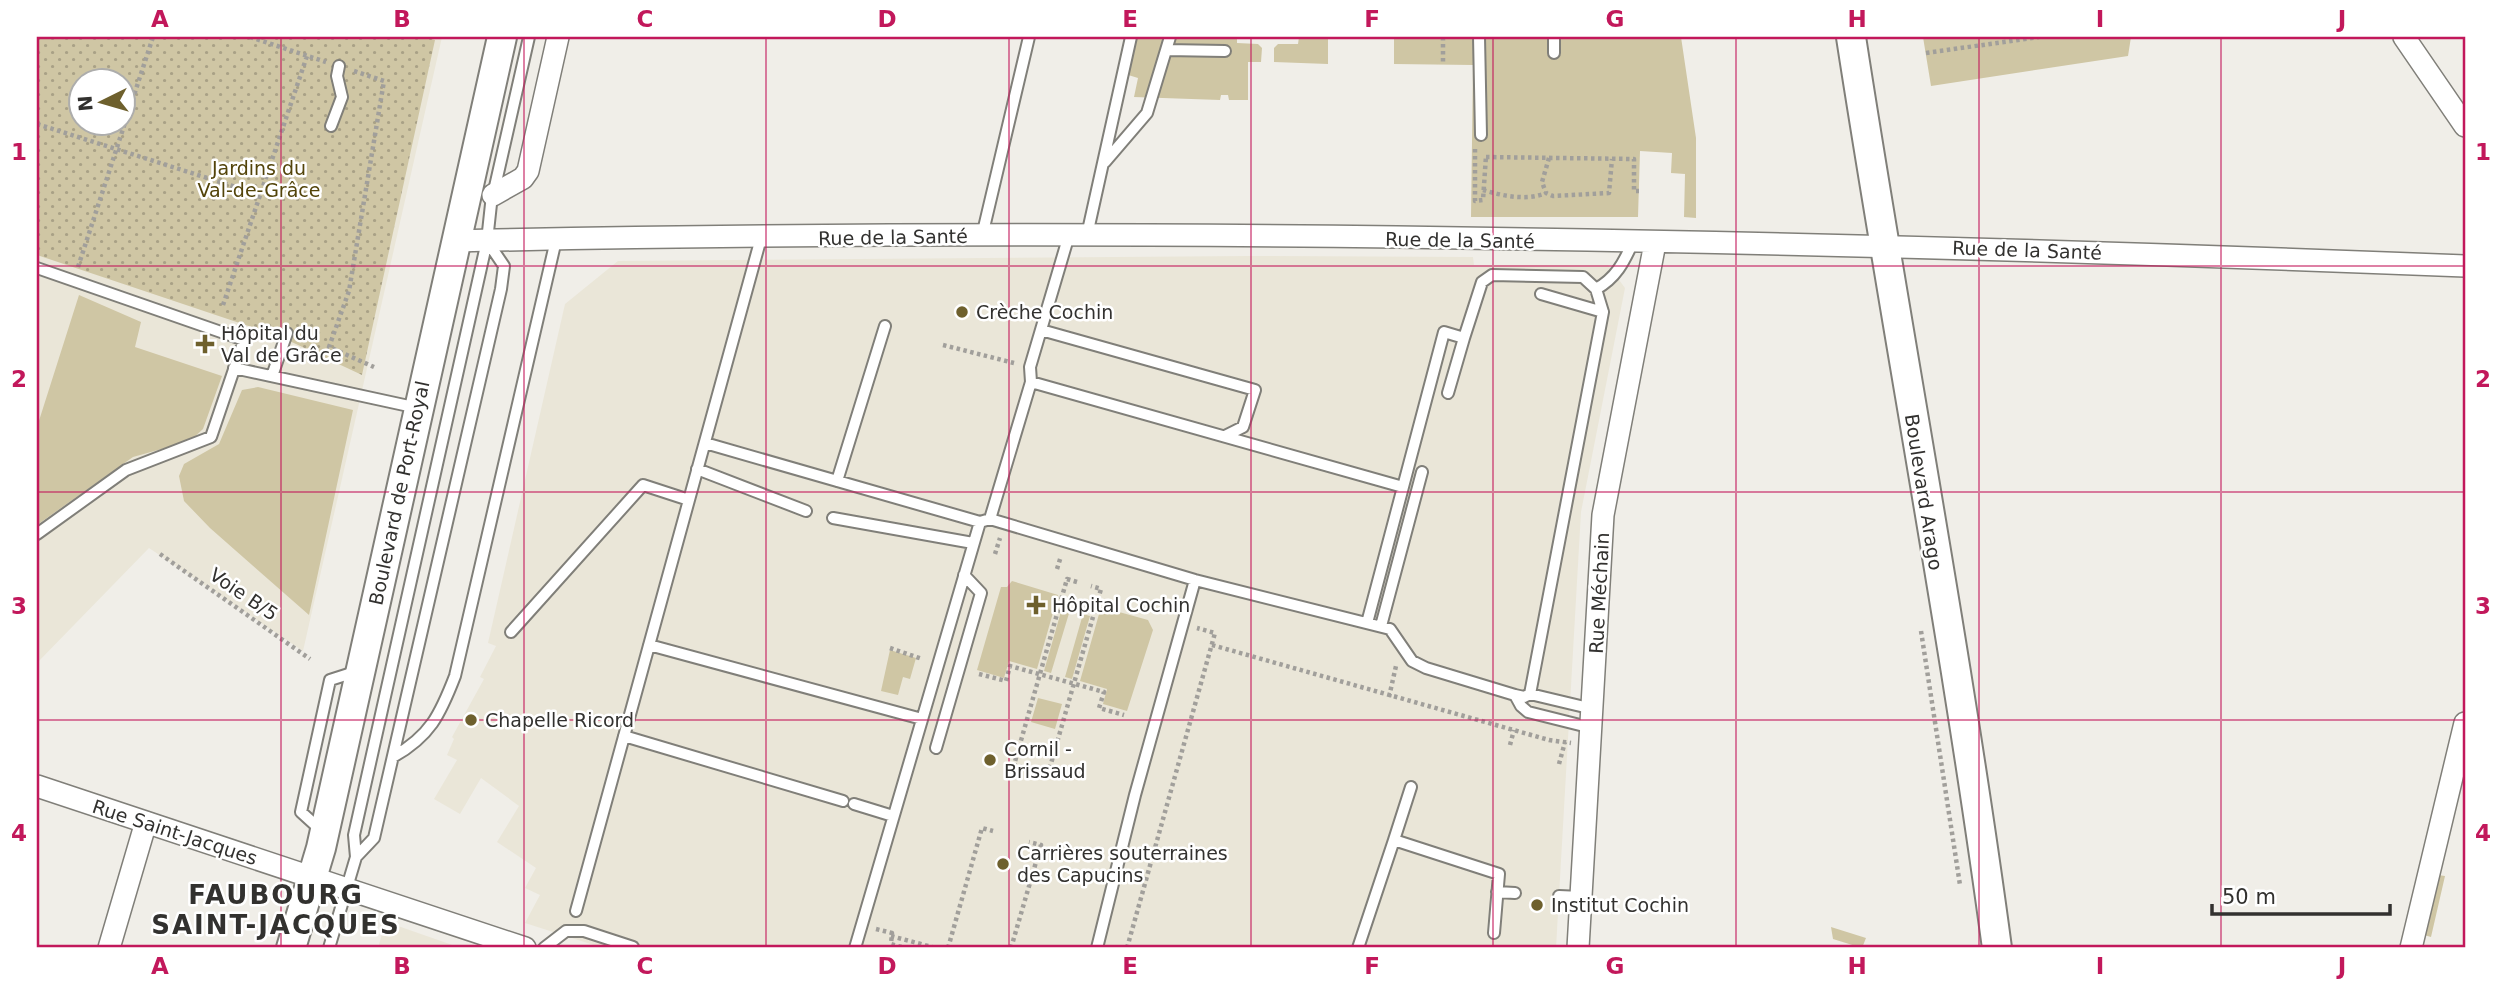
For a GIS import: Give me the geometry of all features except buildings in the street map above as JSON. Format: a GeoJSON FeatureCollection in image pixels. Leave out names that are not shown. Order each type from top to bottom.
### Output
{"type":"FeatureCollection","features":[{"type":"Feature","properties":{"kind":"main road","name":"Boulevard de Port-Royal"},"geometry":{"type":"LineString","coordinates":[[292,948],[324,833],[454,242],[502,37]]}},
{"type":"Feature","properties":{"kind":"main road","name":"Boulevard Arago"},"geometry":{"type":"LineString","coordinates":[[1851,37],[1882,245],[1978,813],[1997,948]]}},
{"type":"Feature","properties":{"kind":"street"},"geometry":{"type":"LineString","coordinates":[[493,195],[523,178],[528,171],[558,37]]}},
{"type":"Feature","properties":{"kind":"street"},"geometry":{"type":"LineString","coordinates":[[2404,37],[2465,126]]}},
{"type":"Feature","properties":{"kind":"street","name":"Rue de la Santé"},"geometry":{"type":"LineString","coordinates":[[454,242],[1078,235],[1882,245],[2465,266]]}},
{"type":"Feature","properties":{"kind":"street","name":"Rue Méchain"},"geometry":{"type":"LineString","coordinates":[[1578,948],[1604,515],[1655,243]]}},
{"type":"Feature","properties":{"kind":"street"},"geometry":{"type":"LineString","coordinates":[[2411,948],[2465,723]]}},
{"type":"Feature","properties":{"kind":"street","name":"Rue Saint-Jacques"},"geometry":{"type":"LineString","coordinates":[[37,786],[525,948]]}},
{"type":"Feature","properties":{"kind":"street"},"geometry":{"type":"LineString","coordinates":[[109,948],[146,822]]}},
{"type":"Feature","properties":{"kind":"lane","name":"Boulevard de Port-Royal"},"geometry":{"type":"LineString","coordinates":[[329,948],[356,858],[354,835],[487,241],[493,195],[529,37]]}},
{"type":"Feature","properties":{"kind":"lane"},"geometry":{"type":"LineString","coordinates":[[982,236],[1029,37]]}},
{"type":"Feature","properties":{"kind":"lane"},"geometry":{"type":"LineString","coordinates":[[858,948],[893,816],[974,543],[985,521],[1031,382],[1030,367],[1041,330],[1103,164],[1130,37]]}},
{"type":"Feature","properties":{"kind":"lane"},"geometry":{"type":"LineString","coordinates":[[1103,164],[1147,113],[1170,37]]}},
{"type":"Feature","properties":{"kind":"lane"},"geometry":{"type":"LineString","coordinates":[[1479,37],[1480,135]]}},
{"type":"Feature","properties":{"kind":"lane"},"geometry":{"type":"LineString","coordinates":[[1554,37],[1554,53]]}},
{"type":"Feature","properties":{"kind":"lane"},"geometry":{"type":"LineString","coordinates":[[1166,50],[1225,51]]}},
{"type":"Feature","properties":{"kind":"lane"},"geometry":{"type":"LineString","coordinates":[[331,126],[342,97],[337,76],[339,66]]}},
{"type":"Feature","properties":{"kind":"lane"},"geometry":{"type":"LineString","coordinates":[[576,911],[761,238]]}},
{"type":"Feature","properties":{"kind":"lane"},"geometry":{"type":"LineString","coordinates":[[393,757],[417,744],[438,719],[455,676],[556,240]]}},
{"type":"Feature","properties":{"kind":"lane","name":"Boulevard de Port-Royal"},"geometry":{"type":"LineString","coordinates":[[356,858],[374,838],[500,289],[505,265],[487,241]]}},
{"type":"Feature","properties":{"kind":"lane"},"geometry":{"type":"LineString","coordinates":[[1596,289],[1609,282],[1622,266],[1633,242]]}},
{"type":"Feature","properties":{"kind":"lane"},"geometry":{"type":"LineString","coordinates":[[37,268],[244,340],[211,438],[126,470],[37,534]]}},
{"type":"Feature","properties":{"kind":"lane"},"geometry":{"type":"LineString","coordinates":[[1448,393],[1482,282],[1492,275],[1572,275],[1583,277],[1596,289],[1603,312],[1530,694]]}},
{"type":"Feature","properties":{"kind":"lane"},"geometry":{"type":"LineString","coordinates":[[1541,294],[1603,312]]}},
{"type":"Feature","properties":{"kind":"lane"},"geometry":{"type":"LineString","coordinates":[[837,481],[885,326]]}},
{"type":"Feature","properties":{"kind":"lane"},"geometry":{"type":"LineString","coordinates":[[1041,330],[1255,390],[1244,427],[1225,436]]}},
{"type":"Feature","properties":{"kind":"lane"},"geometry":{"type":"LineString","coordinates":[[1367,623],[1444,332],[1464,338]]}},
{"type":"Feature","properties":{"kind":"lane"},"geometry":{"type":"LineString","coordinates":[[272,376],[287,333]]}},
{"type":"Feature","properties":{"kind":"lane"},"geometry":{"type":"LineString","coordinates":[[234,368],[418,408]]}},
{"type":"Feature","properties":{"kind":"lane"},"geometry":{"type":"LineString","coordinates":[[1031,382],[1403,487]]}},
{"type":"Feature","properties":{"kind":"lane"},"geometry":{"type":"LineString","coordinates":[[705,443],[985,521],[1004,523],[1195,580],[1381,626],[1395,633],[1412,662],[1515,695],[1524,697],[1530,694],[1592,718]]}},
{"type":"Feature","properties":{"kind":"lane"},"geometry":{"type":"LineString","coordinates":[[697,469],[806,512]]}},
{"type":"Feature","properties":{"kind":"lane"},"geometry":{"type":"LineString","coordinates":[[1381,626],[1422,472]]}},
{"type":"Feature","properties":{"kind":"lane"},"geometry":{"type":"LineString","coordinates":[[511,632],[643,485],[689,500]]}},
{"type":"Feature","properties":{"kind":"lane"},"geometry":{"type":"LineString","coordinates":[[833,518],[974,543]]}},
{"type":"Feature","properties":{"kind":"lane"},"geometry":{"type":"LineString","coordinates":[[936,748],[981,593],[964,575]]}},
{"type":"Feature","properties":{"kind":"lane"},"geometry":{"type":"LineString","coordinates":[[1097,948],[1135,795],[1195,580]]}},
{"type":"Feature","properties":{"kind":"lane"},"geometry":{"type":"LineString","coordinates":[[649,645],[922,719]]}},
{"type":"Feature","properties":{"kind":"lane"},"geometry":{"type":"LineString","coordinates":[[1515,695],[1528,712],[1592,718]]}},
{"type":"Feature","properties":{"kind":"lane"},"geometry":{"type":"LineString","coordinates":[[624,737],[893,816]]}},
{"type":"Feature","properties":{"kind":"lane"},"geometry":{"type":"LineString","coordinates":[[1359,948],[1411,787]]}},
{"type":"Feature","properties":{"kind":"lane"},"geometry":{"type":"LineString","coordinates":[[1394,840],[1499,874],[1494,933]]}},
{"type":"Feature","properties":{"kind":"lane"},"geometry":{"type":"LineString","coordinates":[[1497,892],[1515,893]]}},
{"type":"Feature","properties":{"kind":"lane"},"geometry":{"type":"LineString","coordinates":[[1559,896],[1581,897]]}},
{"type":"Feature","properties":{"kind":"lane"},"geometry":{"type":"LineString","coordinates":[[544,948],[566,931],[634,947]]}},
{"type":"Feature","properties":{"kind":"path"},"geometry":{"type":"LineString","coordinates":[[74,281],[153,37]]}},
{"type":"Feature","properties":{"kind":"path"},"geometry":{"type":"LineString","coordinates":[[250,37],[384,81],[349,291],[329,348],[374,367]]}},
{"type":"Feature","properties":{"kind":"path"},"geometry":{"type":"LineString","coordinates":[[1443,37],[1443,64]]}},
{"type":"Feature","properties":{"kind":"path"},"geometry":{"type":"LineString","coordinates":[[1926,53],[2039,37]]}},
{"type":"Feature","properties":{"kind":"path"},"geometry":{"type":"LineString","coordinates":[[223,305],[307,56]]}},
{"type":"Feature","properties":{"kind":"path"},"geometry":{"type":"LineString","coordinates":[[37,124],[261,195]]}},
{"type":"Feature","properties":{"kind":"path"},"geometry":{"type":"LineString","coordinates":[[1472,148],[1475,148],[1475,201],[1483,200],[1485,135],[1480,135]]}},
{"type":"Feature","properties":{"kind":"path"},"geometry":{"type":"LineString","coordinates":[[1486,157],[1634,159],[1634,191],[1639,191]]}},
{"type":"Feature","properties":{"kind":"path"},"geometry":{"type":"LineString","coordinates":[[1549,158],[1542,182],[1546,192],[1553,196],[1609,193],[1612,158]]}},
{"type":"Feature","properties":{"kind":"path"},"geometry":{"type":"LineString","coordinates":[[1483,190],[1504,196],[1538,196],[1546,192]]}},
{"type":"Feature","properties":{"kind":"path"},"geometry":{"type":"LineString","coordinates":[[943,345],[1030,367]]}},
{"type":"Feature","properties":{"kind":"path"},"geometry":{"type":"LineString","coordinates":[[995,554],[1004,523]]}},
{"type":"Feature","properties":{"kind":"path","name":"Voie B/5"},"geometry":{"type":"LineString","coordinates":[[160,554],[310,659]]}},
{"type":"Feature","properties":{"kind":"path"},"geometry":{"type":"LineString","coordinates":[[1077,582],[1067,579],[1014,765],[1048,774],[1101,589],[1091,586]]}},
{"type":"Feature","properties":{"kind":"path"},"geometry":{"type":"LineString","coordinates":[[1060,602],[1095,611]]}},
{"type":"Feature","properties":{"kind":"path"},"geometry":{"type":"LineString","coordinates":[[1127,948],[1215,634],[1196,628],[1199,618]]}},
{"type":"Feature","properties":{"kind":"path"},"geometry":{"type":"LineString","coordinates":[[1212,645],[1389,697],[1572,743]]}},
{"type":"Feature","properties":{"kind":"path"},"geometry":{"type":"LineString","coordinates":[[890,648],[919,656],[924,668]]}},
{"type":"Feature","properties":{"kind":"path"},"geometry":{"type":"LineString","coordinates":[[1389,697],[1398,659]]}},
{"type":"Feature","properties":{"kind":"path"},"geometry":{"type":"LineString","coordinates":[[979,674],[1006,681],[1010,666],[1104,692],[1099,708],[1124,715]]}},
{"type":"Feature","properties":{"kind":"path"},"geometry":{"type":"LineString","coordinates":[[1510,745],[1514,730]]}},
{"type":"Feature","properties":{"kind":"path"},"geometry":{"type":"LineString","coordinates":[[1559,764],[1565,742]]}},
{"type":"Feature","properties":{"kind":"path"},"geometry":{"type":"LineString","coordinates":[[948,948],[982,828],[993,831]]}},
{"type":"Feature","properties":{"kind":"path"},"geometry":{"type":"LineString","coordinates":[[1011,948],[1041,845],[1029,842]]}},
{"type":"Feature","properties":{"kind":"path"},"geometry":{"type":"LineString","coordinates":[[891,936],[932,947]]}},
{"type":"Feature","properties":{"kind":"shaded area","name":"Hôpital du Val de Grâce"},"geometry":{"type":"Polygon","coordinates":[[[37,37],[442,37],[303,651],[149,548],[37,663],[37,37]]]}},
{"type":"Feature","properties":{"kind":"shaded area","name":"Hôpital Cochin"},"geometry":{"type":"Polygon","coordinates":[[[1473,257],[1474,265],[1608,265],[1625,288],[1581,512],[1556,948],[603,948],[525,923],[540,895],[525,888],[536,868],[497,842],[519,806],[481,778],[460,814],[434,799],[457,760],[447,755],[454,739],[452,737],[484,679],[480,677],[496,646],[488,643],[565,304],[618,261],[1473,257]]]}},
{"type":"Feature","properties":{"kind":"shaded area"},"geometry":{"type":"Polygon","coordinates":[[[398,926],[461,948],[378,948],[382,934],[398,926]]]}},
{"type":"Feature","properties":{"kind":"green space","name":"Jardins du Val-de-Grâce"},"geometry":{"type":"Polygon","coordinates":[[[37,37],[424,37],[435,40],[362,375],[281,337],[37,255],[37,37]]]}},
{"type":"Feature","properties":{"kind":"green space"},"geometry":{"type":"Polygon","coordinates":[[[1134,37],[1237,37],[1237,43],[1258,44],[1262,48],[1261,62],[1248,62],[1248,100],[1229,100],[1228,95],[1221,95],[1220,100],[1134,97],[1138,78],[1125,74],[1134,37]]]}},
{"type":"Feature","properties":{"kind":"green space"},"geometry":{"type":"Polygon","coordinates":[[[1299,37],[1328,37],[1328,64],[1274,62],[1274,48],[1278,44],[1298,44],[1299,37]]]}},
{"type":"Feature","properties":{"kind":"green space"},"geometry":{"type":"Polygon","coordinates":[[[1394,37],[1681,37],[1696,138],[1696,218],[1684,217],[1685,174],[1671,173],[1672,153],[1640,151],[1638,217],[1471,217],[1473,65],[1394,64],[1394,37]]]}},
{"type":"Feature","properties":{"kind":"green space"},"geometry":{"type":"Polygon","coordinates":[[[1923,37],[2131,37],[2128,56],[1931,86],[1923,37]]]}},
{"type":"Feature","properties":{"kind":"green space"},"geometry":{"type":"Polygon","coordinates":[[[79,295],[141,322],[135,347],[222,376],[203,429],[190,441],[133,457],[37,525],[37,427],[79,295]]]}},
{"type":"Feature","properties":{"kind":"green space"},"geometry":{"type":"Polygon","coordinates":[[[258,387],[353,410],[309,615],[210,528],[184,501],[179,476],[184,464],[219,444],[242,390],[258,387]]]}},
{"type":"Feature","properties":{"kind":"green space"},"geometry":{"type":"Polygon","coordinates":[[[1012,581],[1058,595],[1037,669],[1009,661],[1004,678],[977,670],[1001,587],[1007,587],[1012,581]]]}},
{"type":"Feature","properties":{"kind":"green space"},"geometry":{"type":"Polygon","coordinates":[[[1101,607],[1148,620],[1153,630],[1127,711],[1103,704],[1107,689],[1080,681],[1101,607]]]}},
{"type":"Feature","properties":{"kind":"green space"},"geometry":{"type":"Polygon","coordinates":[[[1062,608],[1070,610],[1051,673],[1044,671],[1062,608]]]}},
{"type":"Feature","properties":{"kind":"green space"},"geometry":{"type":"Polygon","coordinates":[[[1083,614],[1090,616],[1072,679],[1065,677],[1083,614]]]}},
{"type":"Feature","properties":{"kind":"green space"},"geometry":{"type":"Polygon","coordinates":[[[890,650],[916,658],[910,679],[903,677],[898,695],[881,691],[890,650]]]}},
{"type":"Feature","properties":{"kind":"green space"},"geometry":{"type":"Polygon","coordinates":[[[1038,698],[1062,704],[1055,729],[1031,722],[1038,698]]]}},
{"type":"Feature","properties":{"kind":"green space"},"geometry":{"type":"Polygon","coordinates":[[[2438,875],[2445,876],[2431,937],[2424,935],[2438,875]]]}},
{"type":"Feature","properties":{"kind":"green space"},"geometry":{"type":"Polygon","coordinates":[[[1831,927],[1866,938],[1862,948],[1833,939],[1831,927]]]}},
{"type":"Feature","properties":{"kind":"place","name":"Crèche Cochin"},"geometry":{"type":"Point","coordinates":[962,312]}},
{"type":"Feature","properties":{"kind":"place","name":"Hôpital du Val de Grâce"},"geometry":{"type":"Point","coordinates":[205,344]}},
{"type":"Feature","properties":{"kind":"place","name":"Hôpital Cochin"},"geometry":{"type":"Point","coordinates":[1036,605]}},
{"type":"Feature","properties":{"kind":"place","name":"Chapelle Ricord"},"geometry":{"type":"Point","coordinates":[471,720]}},
{"type":"Feature","properties":{"kind":"place","name":"Cornil - Brissaud"},"geometry":{"type":"Point","coordinates":[990,760]}},
{"type":"Feature","properties":{"kind":"place","name":"Carrières souterraines des Capucins"},"geometry":{"type":"Point","coordinates":[1003,864]}},
{"type":"Feature","properties":{"kind":"place","name":"Institut Cochin"},"geometry":{"type":"Point","coordinates":[1537,905]}},
{"type":"Feature","properties":{"kind":"district","name":"FAUBOURG SAINT-JACQUES"},"geometry":{"type":"Point","coordinates":[276,910]}}]}
